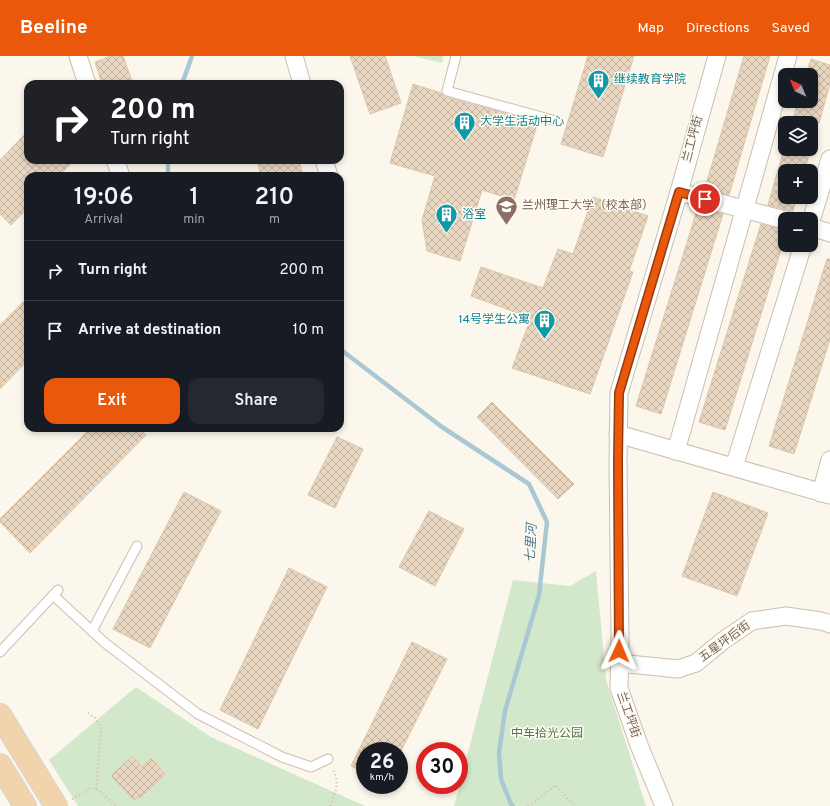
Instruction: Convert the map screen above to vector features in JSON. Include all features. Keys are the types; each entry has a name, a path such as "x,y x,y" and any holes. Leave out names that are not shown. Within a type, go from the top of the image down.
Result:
{"highway":[{"path":"0,715 62,804"},
{"path":"0,765 25,806"}],"street":[{"path":"78,56 86,80"},
{"path":"294,56 301,80"},
{"name":"兰工坪街","path":"664,806 639,745 619,688 619,393 679,192 716,56"},
{"path":"676,451 788,56"},
{"path":"814,212 830,159"},
{"path":"679,192 778,218"},
{"path":"818,230 830,234"},
{"path":"734,467 801,252"},
{"path":"618,434 825,494 830,460"},
{"name":"五星坪后街","path":"619,663 678,669 696,663 724,640 752,621 786,616 821,621 830,624"}],"lane":[{"path":"456,56 447,91 556,121"},
{"path":"92,631 137,546"},
{"path":"0,652 55,593 105,643 198,714 282,757 311,767 328,759"}],"path":[{"path":"88,713 95,718 101,728 96,789"},
{"path":"328,759 337,778 337,788 330,806"},
{"path":"529,805 556,785 574,806"},
{"path":"62,804 90,788 99,790 115,806"}],"green space":[{"path":"413,56 443,56 442,63"},
{"name":"中车·拾光公园","path":"596,571 606,680 646,806 454,806 457,794 468,794 468,752 513,580 570,586"},
{"path":"136,687 211,737 365,806 78,806 49,760"}],"building":[{"path":"111,56 123,56 132,80 101,80 95,62"},
{"path":"350,56 385,56 401,103 370,114"},
{"name":"继续教育学院","path":"588,56 634,56 603,157 561,144"},
{"path":"744,56 770,56 729,195 705,188"},
{"path":"811,59 830,65 830,84 819,123 818,116 794,116 796,108 818,108 818,68 808,68"},
{"name":"大学生活动中心","path":"413,84 441,93 445,97 538,122 514,200 482,190 460,261 427,251 422,220 435,176 390,163"},
{"path":"24,135 24,164 70,164 63,172 24,172 24,212 11,225 0,214 0,160"},
{"path":"782,156 809,156 806,164 780,164"},
{"path":"258,164 300,164 302,172 260,172"},
{"path":"778,170 778,204 795,204 792,212 768,205"},
{"path":"593,197 648,216 629,271 633,272 590,394 512,368 531,318 471,296 481,267 543,288 558,249 573,254"},
{"path":"698,207 723,214 661,414 636,406"},
{"path":"761,224 778,228 778,252 780,252 725,430 699,422"},
{"path":"827,259 830,259 830,339 794,454 769,446"},
{"path":"24,301 24,364 0,389 0,325"},
{"path":"492,402 574,484 558,499 477,417"},
{"path":"87,432 143,432 146,435 30,553 0,522 0,519"},
{"path":"337,437 363,449 335,508 308,495"},
{"path":"184,492 221,511 150,648 113,629"},
{"path":"713,492 768,513 737,596 682,576"},
{"path":"429,511 464,529 435,586 399,567"},
{"path":"289,568 327,587 258,729 220,710"},
{"path":"412,642 447,659 406,742 363,742"},
{"path":"132,756 142,767 151,758 165,774 140,798 139,796 134,800 111,776"},
{"path":"356,756 356,768 351,766"}],"waterway":[{"name":"七里河","path":"183,80 192,56"},
{"name":"七里河","path":"168,164 168,172"},
{"name":"七里河","path":"344,352 442,427 529,484 547,522 539,595 505,711 499,753 501,779 513,806"}],"place":[{"name":"继续教育学院","path":"598,100"},
{"name":"大学生活动中心","path":"464,142"},
{"name":"兰州理工大学（校本部）","path":"506,226"},
{"name":"浴室","path":"446,234"},
{"name":"14号学生公寓","path":"545,340"}],"route":[{"path":"619,651 619,393 679,192 705,199"}]}
